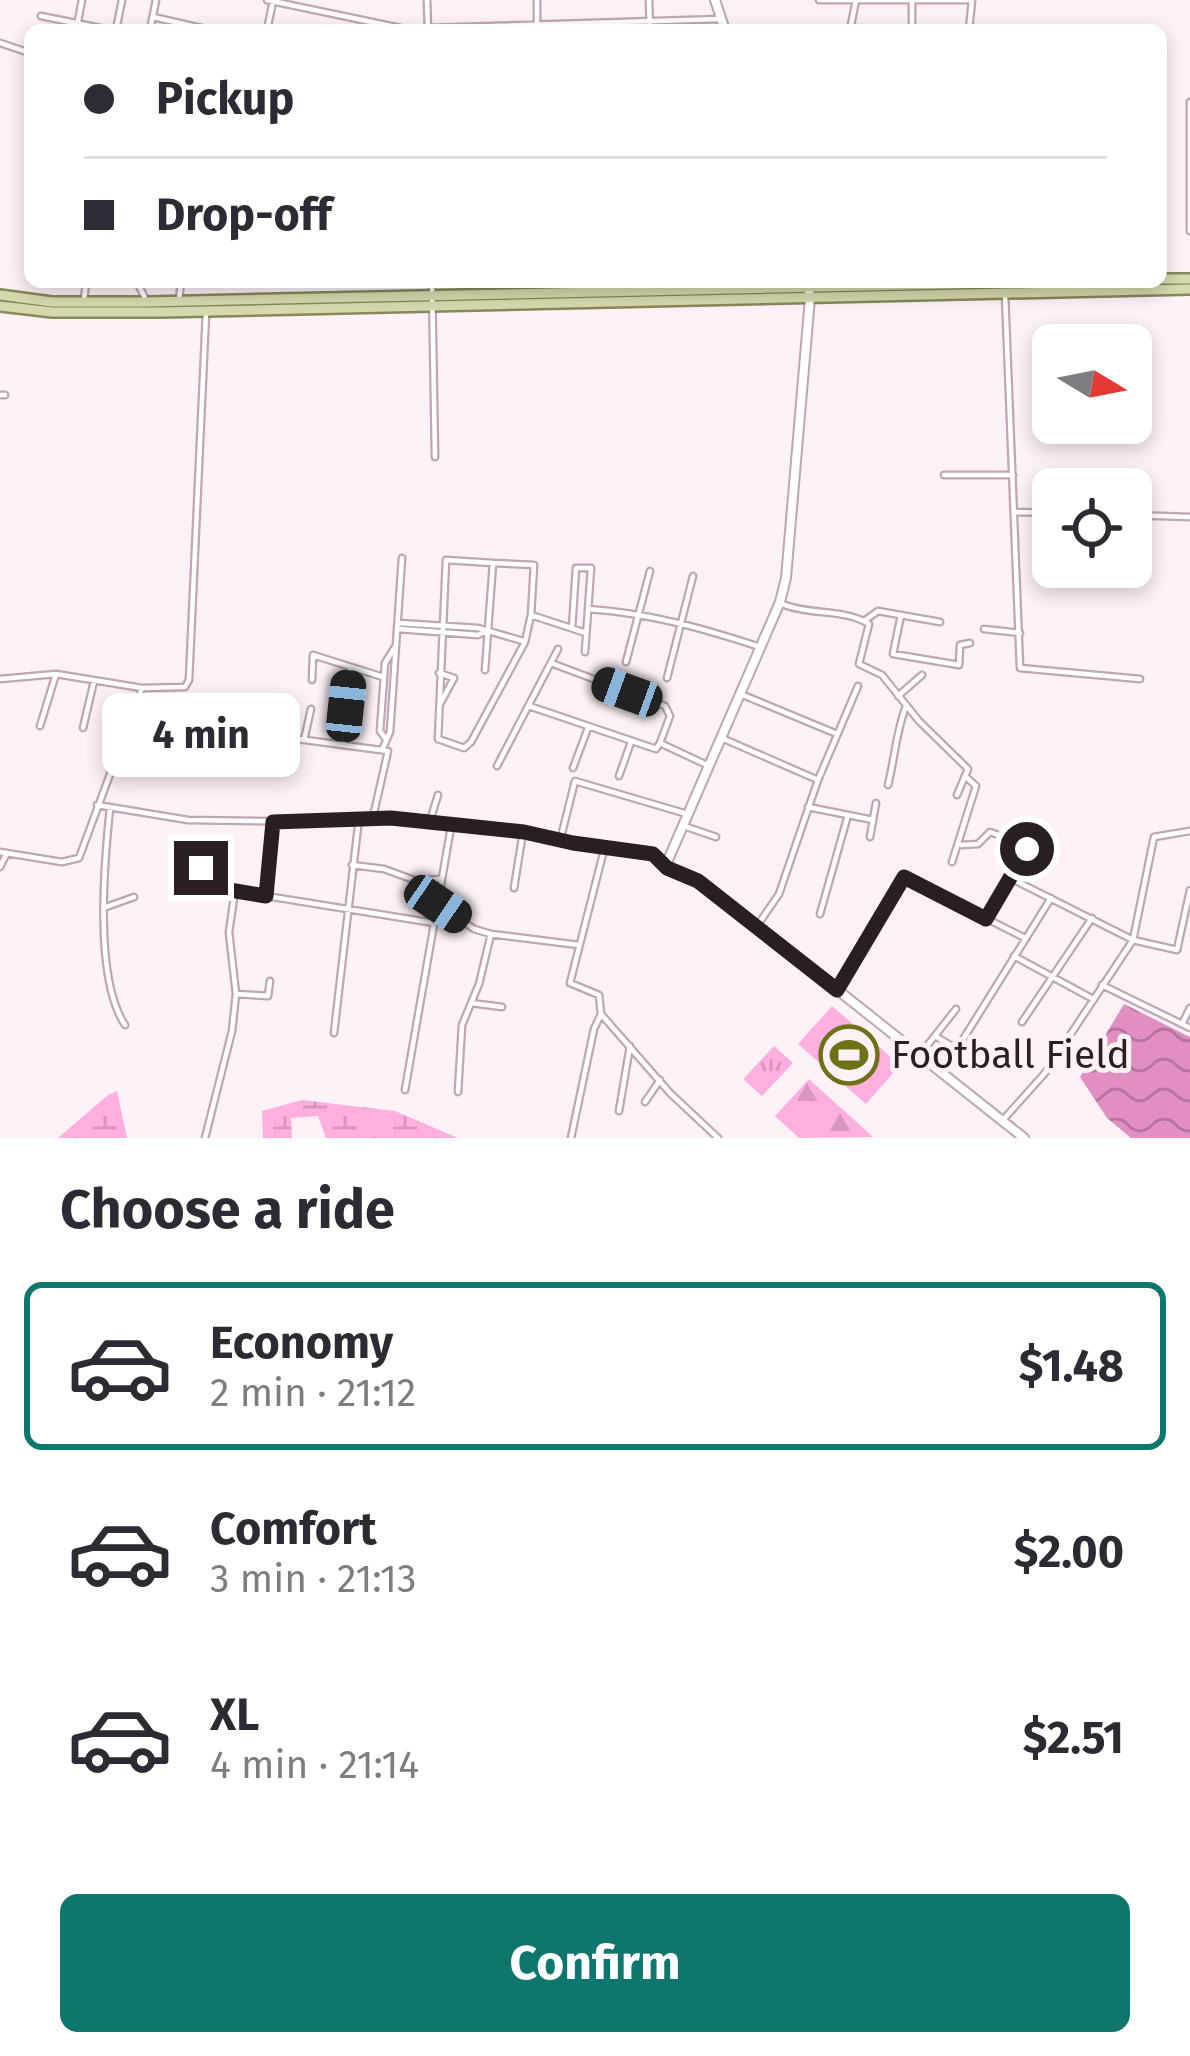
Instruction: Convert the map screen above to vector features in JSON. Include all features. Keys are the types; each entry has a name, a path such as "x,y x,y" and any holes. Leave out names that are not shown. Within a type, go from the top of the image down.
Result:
{"main road":[{"path":"1,300 64,313 808,289 1190,290"},
{"path":"1,300 206,306"}],"street":[{"path":"78,21 82,0"},
{"path":"151,24 156,0"},
{"path":"649,0 650,21"},
{"path":"715,0 723,24"},
{"path":"820,0 972,0"},
{"path":"270,1 381,24"},
{"path":"40,16 90,24"},
{"path":"153,17 184,24"},
{"path":"594,24 721,19"},
{"path":"1189,231 1190,102"},
{"path":"83,303 85,288"},
{"path":"140,288 147,302"},
{"path":"179,302 180,288"},
{"path":"432,288 435,457"},
{"path":"1005,288 1020,668 1140,679"},
{"path":"665,867 780,602 794,514 808,289"},
{"path":"0,679 56,674 142,688 185,687 189,680 206,306"},
{"path":"944,475 1013,475"},
{"path":"1015,512 1032,512"},
{"path":"1152,516 1190,517"},
{"path":"382,749 390,732 402,558"},
{"path":"446,560 493,562 534,566 531,614 525,642 468,746 437,738 446,560"},
{"path":"485,670 493,562"},
{"path":"572,628 577,568 591,568 585,652"},
{"path":"626,662 650,571"},
{"path":"667,678 693,576"},
{"path":"780,602 809,613 848,614 870,627 859,664 882,675 968,769 957,795"},
{"path":"588,609 682,622 760,647"},
{"path":"864,621 878,611 940,622"},
{"path":"531,614 586,633"},
{"path":"901,615 892,654 959,665 960,645 970,643"},
{"path":"398,626 487,632 525,642"},
{"path":"984,629 1020,633"},
{"path":"386,738 380,730 383,677 396,646"},
{"path":"497,766 558,649"},
{"path":"312,680 313,655 383,677"},
{"path":"529,706 656,748 660,743 670,716 664,706 551,663"},
{"path":"343,744 350,667"},
{"path":"437,708 454,678 439,673"},
{"path":"40,726 56,674"},
{"path":"898,696 922,675"},
{"path":"83,728 94,680"},
{"path":"757,926 779,894 818,780 859,686"},
{"path":"0,867 3,852 79,858 142,688"},
{"path":"739,693 837,734"},
{"path":"888,785 906,706"},
{"path":"304,740 311,709"},
{"path":"573,768 589,726"},
{"path":"253,733 382,749 389,754 373,817"},
{"path":"720,737 818,780"},
{"path":"619,776 631,740"},
{"path":"660,743 708,765"},
{"path":"952,862 976,786 965,776"},
{"path":"560,841 577,781 687,814"},
{"path":"429,824 438,794"},
{"path":"870,837 876,803"},
{"path":"97,806 167,819 273,822 373,817 524,832 653,854 665,867 692,877 757,926 1024,1138"},
{"path":"110,808 108,988 125,1025"},
{"path":"808,808 873,820"},
{"path":"820,914 848,815"},
{"path":"334,1033 359,818"},
{"path":"266,896 273,822"},
{"path":"684,826 716,837"},
{"path":"406,1090 451,827"},
{"path":"1002,1121 1045,1072 1133,940 1154,837 1190,831"},
{"path":"514,888 524,832"},
{"path":"961,845 978,844 990,832 1023,842 1027,849 986,919"},
{"path":"572,1138 601,1014 599,995 570,983 605,846"},
{"path":"199,885 203,856"},
{"path":"352,865 384,869 417,881 441,879"},
{"path":"837,990 904,877 1025,938"},
{"path":"1012,879 1133,940 1177,950 1190,890"},
{"path":"173,880 434,923"},
{"path":"205,1138 226,1065 236,994 230,950 235,891"},
{"path":"106,907 134,897"},
{"path":"934,1036 957,1049 1051,898"},
{"path":"438,904 491,934 579,945"},
{"path":"1022,1022 1092,918"},
{"path":"458,1092 462,1025 491,934"},
{"path":"1014,956 1093,999"},
{"path":"236,994 268,996 270,981"},
{"path":"1102,985 1190,1028"},
{"path":"471,1003 502,1007"},
{"path":"1182,1024 1190,1008"},
{"path":"919,1056 956,1009"},
{"path":"601,1014 718,1138"},
{"path":"619,1111 630,1046"},
{"path":"645,1102 660,1080"}],"green space":[{"name":"Football Field","path":"832,1006 900,1065 866,1104 798,1044"},
{"path":"774,1046 793,1063 762,1096 743,1079"},
{"path":"809,1079 873,1137 799,1138 775,1116"},
{"path":"117,1091 127,1138 58,1138 108,1095"},
{"path":"302,1100 395,1111 458,1138 326,1138 318,1116 291,1118 292,1138 263,1138 262,1111"}],"water":[{"path":"1124,1004 1190,1037 1190,1138 1131,1138 1107,1118 1080,1077"}],"place":[{"name":"Football Field","path":"849,1055"}],"route":[{"path":"201,868 199,885 266,896 273,822 370,817 524,832 642,851 698,881 837,990 904,877 986,919 1027,849"}]}
